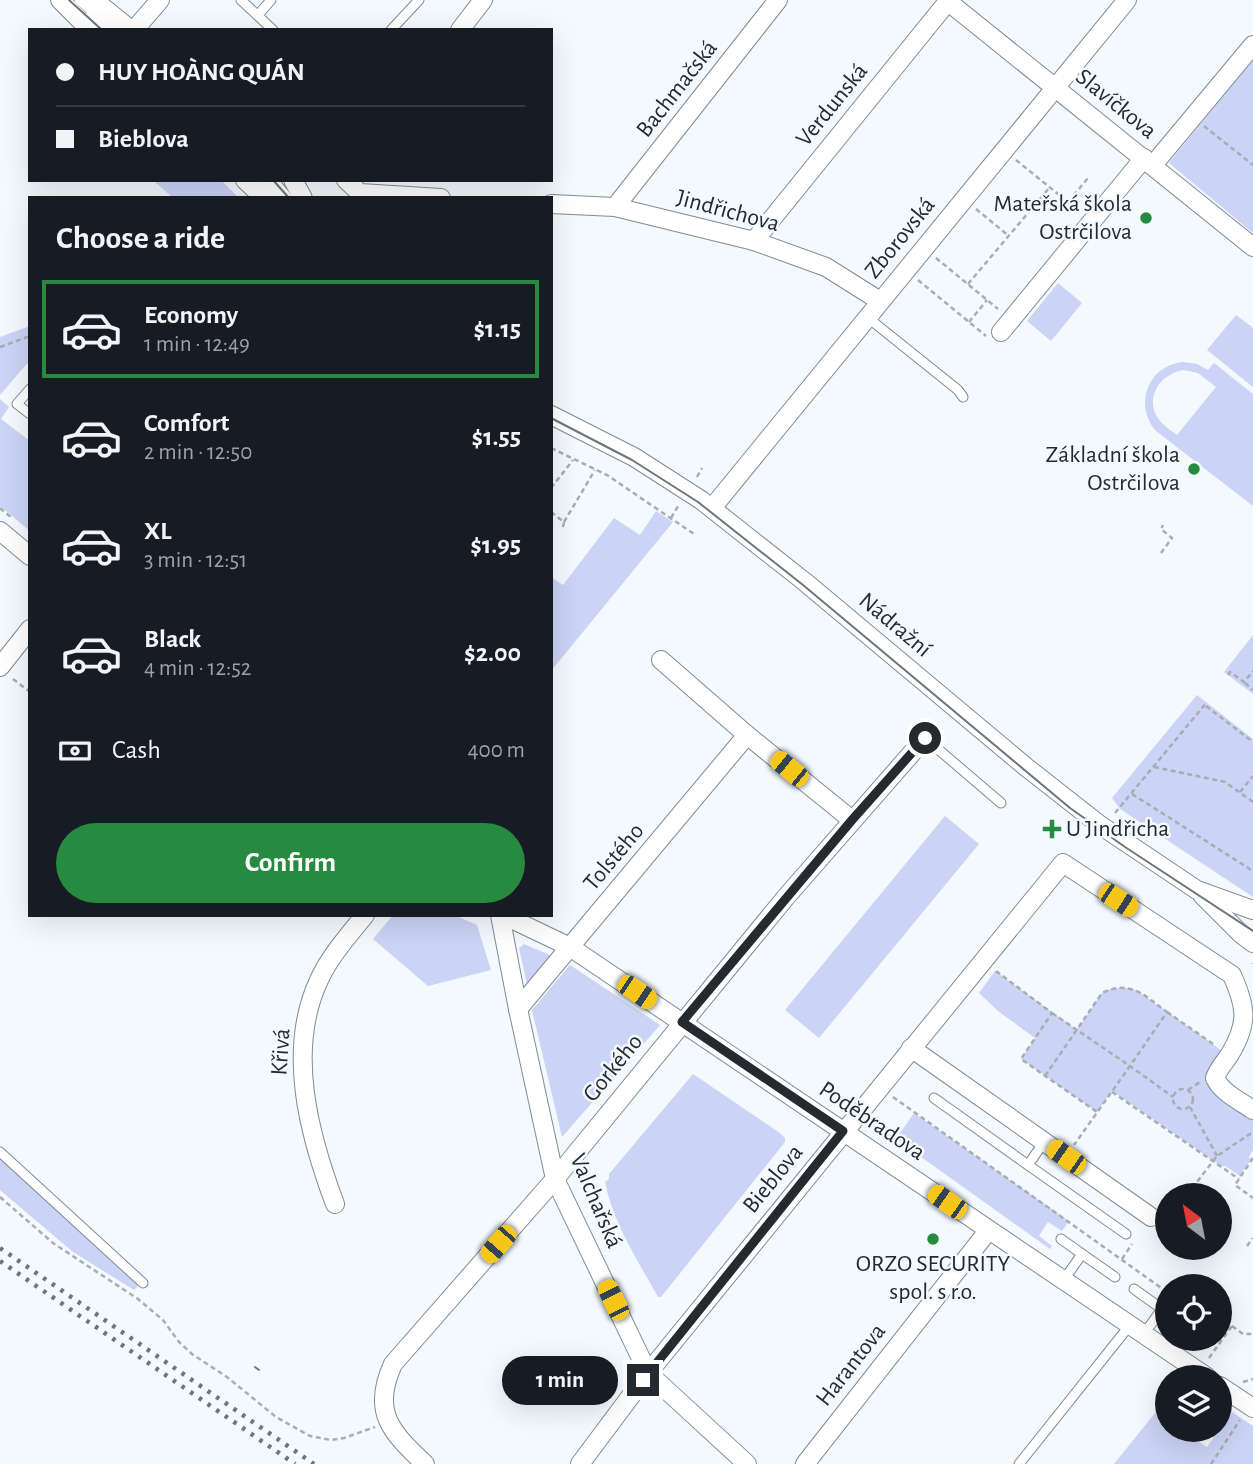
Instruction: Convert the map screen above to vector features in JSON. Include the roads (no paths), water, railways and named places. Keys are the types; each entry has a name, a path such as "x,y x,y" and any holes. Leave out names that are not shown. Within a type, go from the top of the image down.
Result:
{"street":[{"path":"60,0 88,28"},
{"path":"94,0 129,28"},
{"path":"134,28 160,0"},
{"path":"462,28 484,0"},
{"name":"Bachmačská","path":"615,207 778,0"},
{"name":"Slavíčkova","path":"948,0 1253,247"},
{"name":"Verdunská","path":"754,241 948,0"},
{"name":"Zborovská","path":"712,509 1127,0"},
{"path":"1000,330 1092,221 1194,117 1253,45"},
{"path":"247,182 262,196"},
{"path":"348,182 360,193 409,196"},
{"name":"Jindřichova","path":"553,204 615,207 754,241 826,267 880,301"},
{"name":"Nádražní","path":"553,416 634,457 712,509 805,582 1073,805 1197,890 1253,943"},
{"path":"0,531 28,554"},
{"path":"3,670 28,632"},
{"path":"661,660 747,735 852,820"},
{"name":"Tolstého","path":"518,1009 747,735"},
{"name":"Gorkého","path":"425,1464 403,1443 388,1422 383,1394 393,1364 555,1179 682,1022 852,820 925,738"},
{"name":"Bieblova","path":"580,1464 648,1373 1062,863 1232,975 1243,999 1244,1022 1230,1055 1215,1078 1217,1083 1253,1110"},
{"name":"Nádražní","path":"1197,890 1253,910"},
{"name":"Křivá","path":"335,1204 305,1102 302,1066 314,991 335,953 363,917"},
{"name":"Valchařská","path":"502,917 518,1009 555,1179 648,1373"},
{"name":"Poděbradova","path":"506,917 570,947 1189,1365"},
{"path":"911,1048 1151,1217"},
{"name":"Harantova","path":"805,1464 988,1231"},
{"path":"648,1373 747,1464"},
{"path":"1232,1395 1250,1408"}],"lane":[{"path":"69,0 100,28"},
{"path":"79,0 110,28"},
{"path":"241,0 271,28"},
{"path":"258,15 271,0"},
{"path":"393,28 419,0"},
{"path":"266,182 278,196"},
{"path":"275,182 286,196"},
{"path":"867,317 953,385 963,397"},
{"path":"28,391 17,404 28,412"},
{"path":"925,738 1001,803"},
{"path":"934,1098 1126,1234"},
{"path":"1028,1165 1044,1142"},
{"path":"0,1152 143,1283"},
{"path":"1060,1239 1115,1276"},
{"path":"1063,1281 1082,1254"},
{"path":"1134,1289 1155,1304"},
{"path":"1019,1464 1137,1329 1155,1317"}],"tram line":[{"path":"69,0 100,28"},
{"path":"275,182 287,196"},
{"path":"553,419 632,460 698,502 803,585 1070,808 1253,931"},
{"path":"255,1367 259,1370"}],"railway":[{"path":"0,1248 314,1464"},
{"path":"0,1261 295,1464"}],"place":[{"name":"Mateřská škola Ostrčilova","path":"1146,218"},
{"name":"Základní škola Ostrčilova","path":"1194,469"},
{"name":"U Jindřicha","path":"1052,829"},
{"name":"ORZO SECURITY spol. s r.o.","path":"933,1239"}]}
